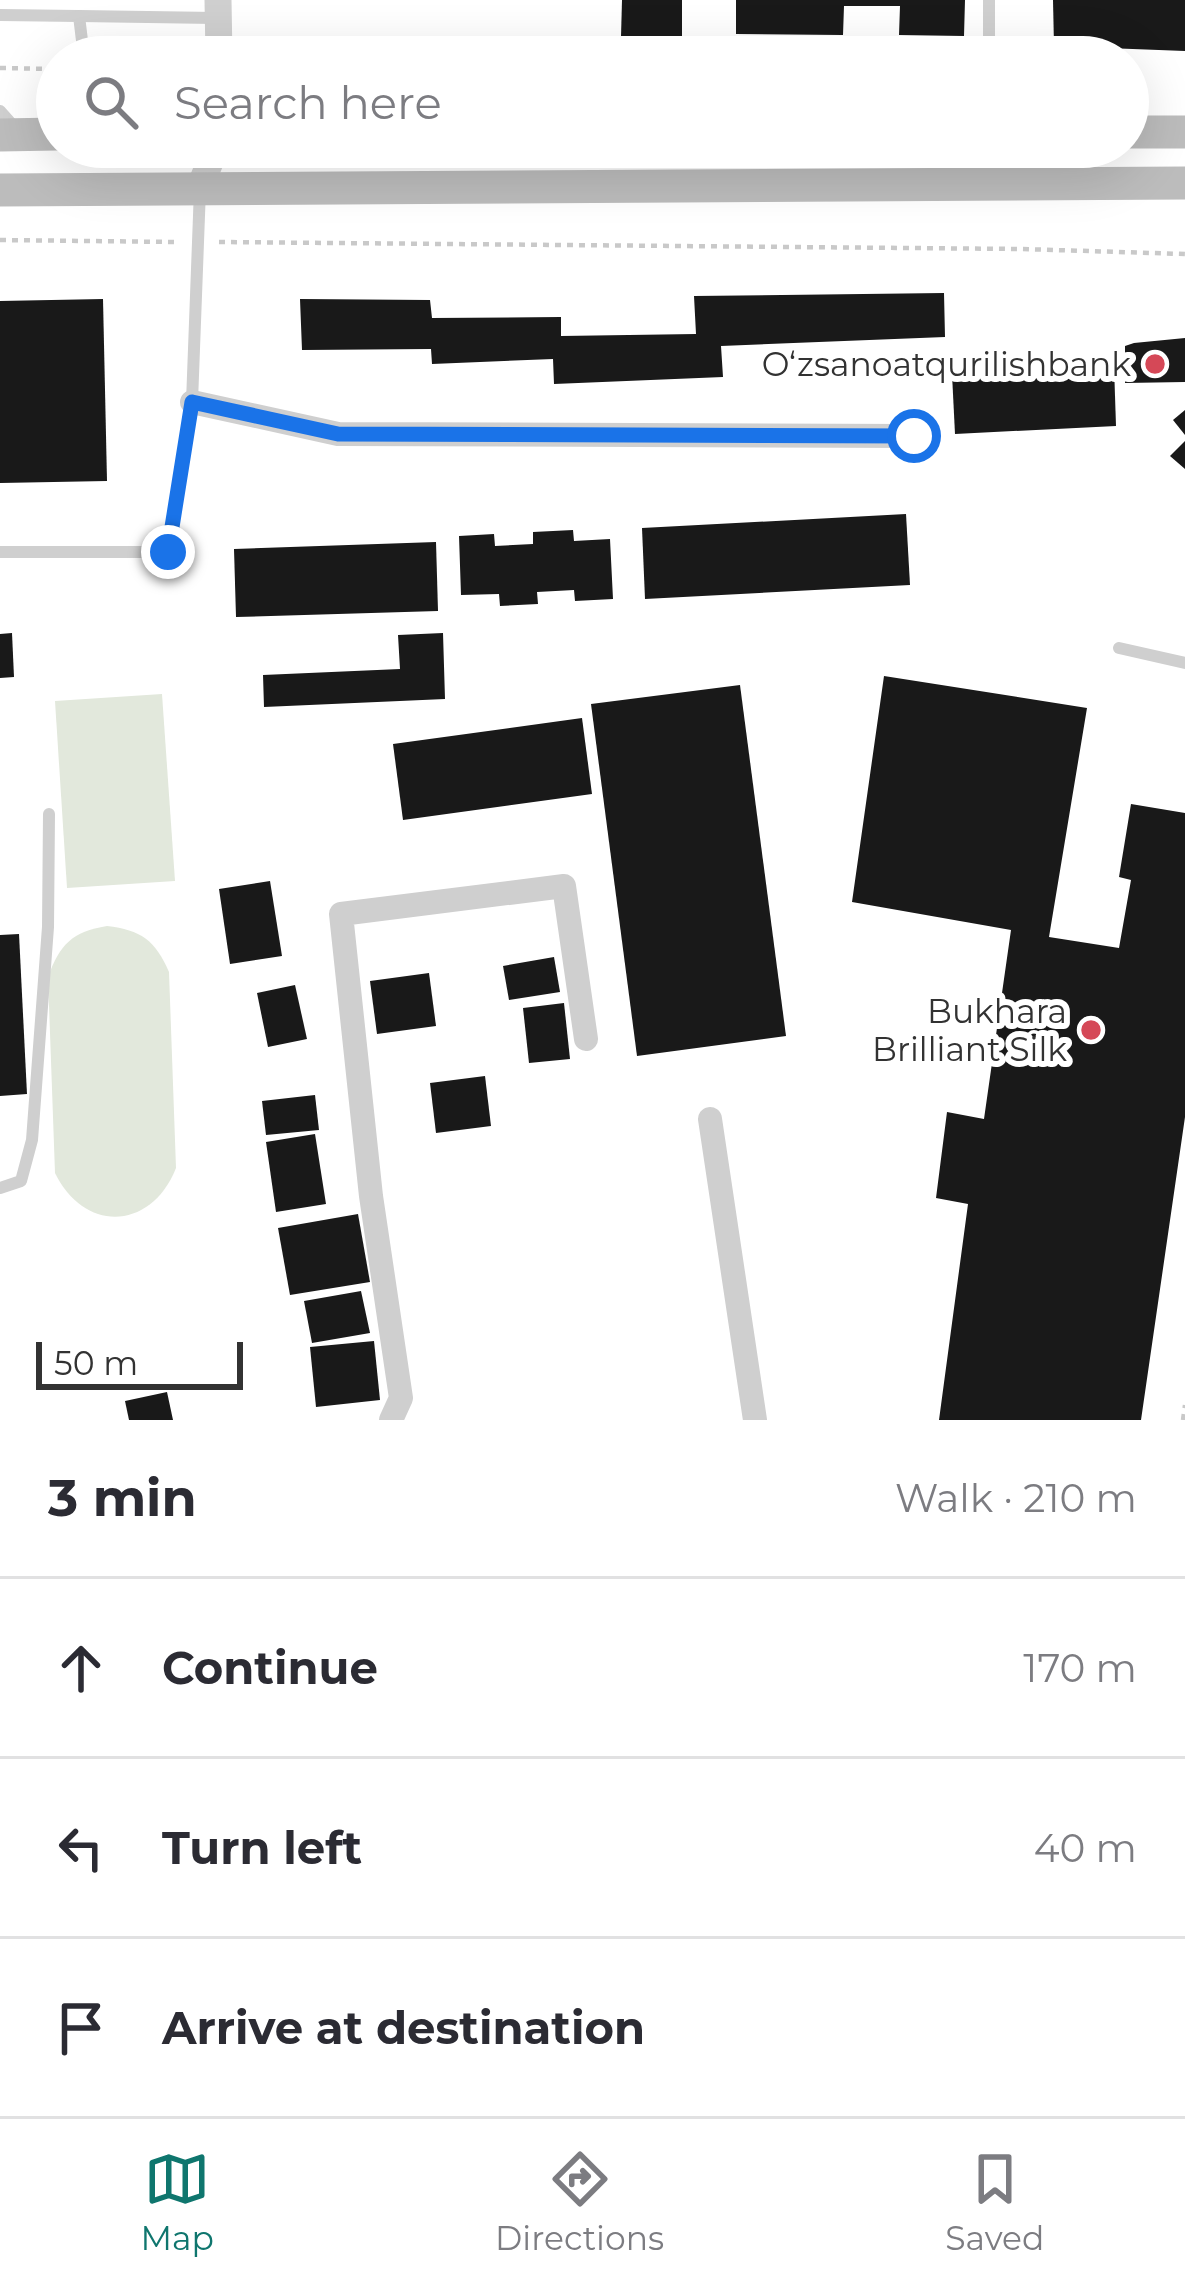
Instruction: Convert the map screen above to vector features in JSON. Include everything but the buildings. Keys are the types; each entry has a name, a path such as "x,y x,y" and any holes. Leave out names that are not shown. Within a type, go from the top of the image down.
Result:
{"main road":[{"path":"1149,132 1185,132"},
{"path":"0,190 1185,183"}],"street":[{"path":"200,188 208,168"},
{"path":"192,402 338,434 914,436"},
{"path":"391,1420 401,1398 370,1196 341,914 564,886 586,1039"},
{"path":"710,1119 755,1420"}],"lane":[{"path":"989,0 989,36"},
{"path":"0,14 79,16 218,9"},
{"path":"79,16 81,36"},
{"path":"0,552 168,552 192,402 200,188"},
{"path":"1119,647 1185,664"},
{"path":"0,1188 21,1181 32,1140 48,927 49,814"}],"path":[{"path":"0,68 36,69"},
{"path":"0,240 1185,254"},
{"path":"1183,1420 1185,1405"}],"shaded area":[{"path":"162,694 175,881 67,888 55,701"},
{"path":"107,926 145,939 169,972 176,1168 151,1204 117,1217 83,1206 55,1173 48,977 69,941"}],"place":[{"name":"Oʻzsanoatqurilishbank","path":"1155,364"},
{"name":"Bukhara Brilliant Silk","path":"1091,1030"}],"route":[{"path":"168,552 192,402 338,434 914,436"}]}
